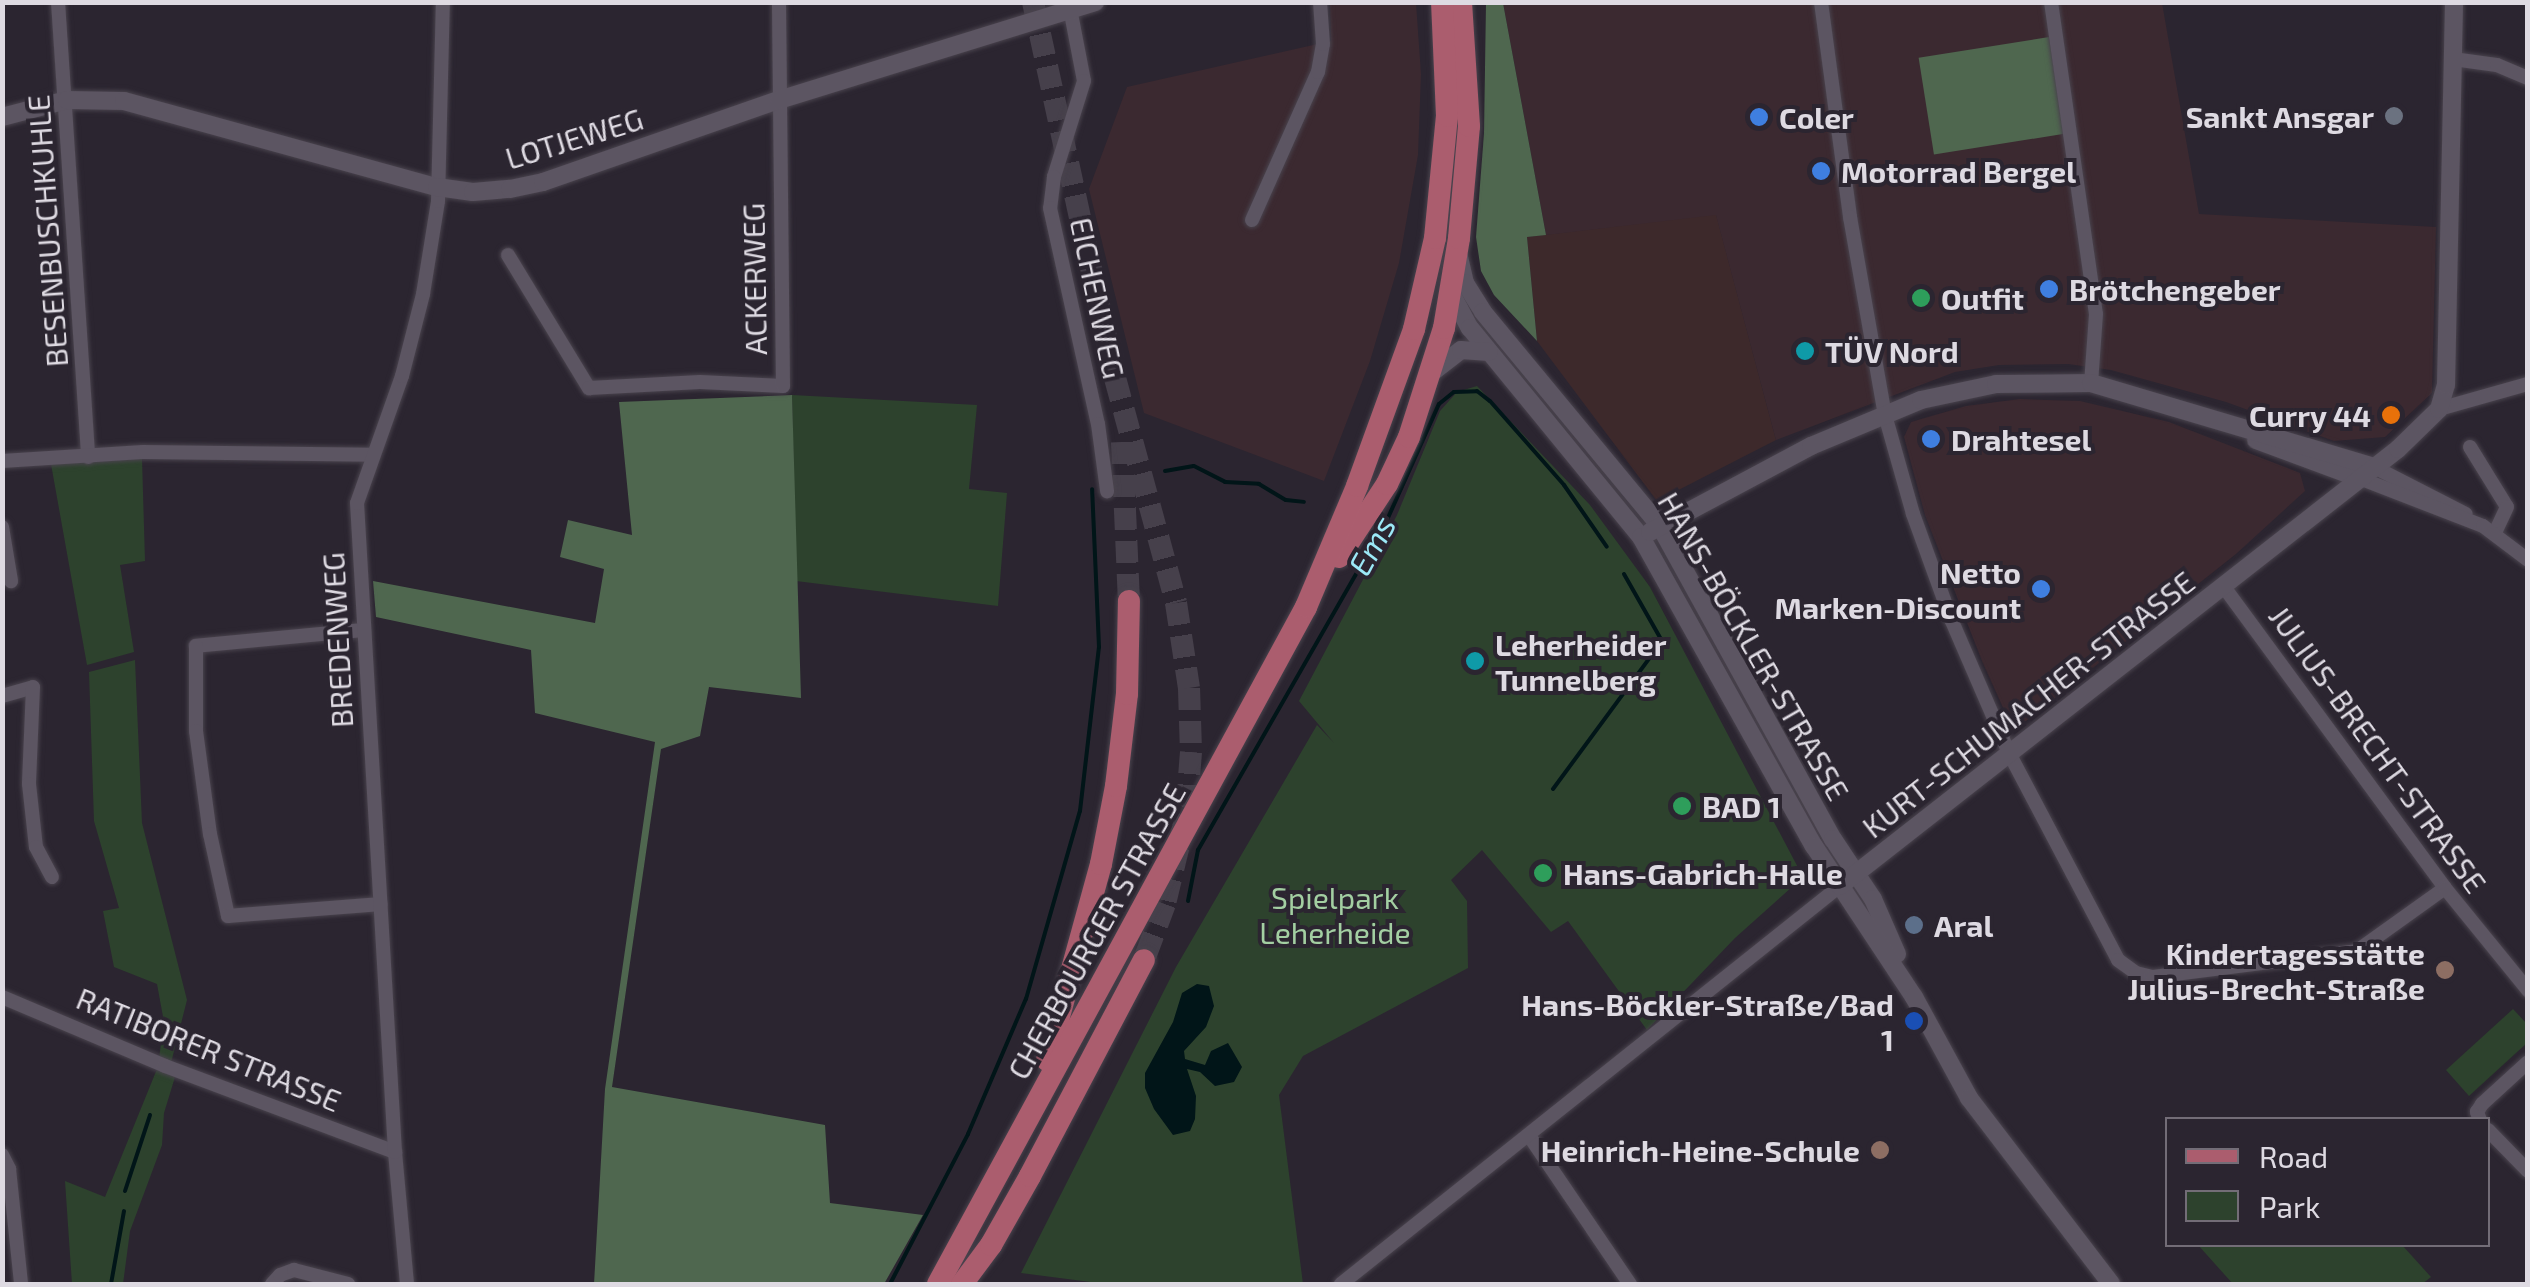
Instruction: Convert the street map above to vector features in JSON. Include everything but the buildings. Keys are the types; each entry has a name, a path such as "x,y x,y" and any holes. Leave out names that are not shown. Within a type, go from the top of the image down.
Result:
{"main road":[{"name":"CHERBOURGER STRASSE","path":"1442,2 1447,238"},
{"name":"CHERBOURGER STRASSE","path":"1306,607 1376,437 1447,238 1468,126 1461,2"},
{"path":"1422,300 1450,293 1438,264 1447,238"},
{"name":"CHERBOURGER STRASSE","path":"938,1284 1306,607 1386,484 1434,371 1450,293"},
{"path":"1027,1120 1060,1023 1109,825 1127,694 1129,601"},
{"path":"962,1284 992,1245 1144,960"}],"street":[{"name":"BESENBUSCHKUHLE","path":"58,2 88,457"},
{"name":"BREDENWEG","path":"407,1284 394,1152 357,503 412,340 431,248 437,187 442,2"},
{"name":"ACKERWEG","path":"508,256 589,388 700,382 783,386 779,2"},
{"name":"LOTJEWEG","path":"2,117 67,100 144,104 437,187 473,192 543,182 779,100 1070,6 1095,2"},
{"path":"1252,220 1318,72 1323,44 1320,2"},
{"path":"1821,2 1850,217 1885,415 1941,593 2009,754 2118,960 2136,973 2152,977 2357,951 2444,888"},
{"path":"2051,2 2096,314 2091,383"},
{"path":"2438,409 2446,384 2454,2"},
{"name":"EICHENWEG","path":"1070,6 1084,81 1054,177 1050,208 1098,424 1107,490"},
{"path":"2453,59 2498,64 2528,78"},
{"name":"HANS-BÖCKLER-STRASSE","path":"1447,238 1474,300 1660,526 1873,899 1914,997"},
{"path":"1450,293 1474,300"},
{"name":"HANS-BÖCKLER-STRASSE","path":"1450,293 1489,352 1642,537 1840,886 1914,997 1969,1098 2110,1284"},
{"path":"1434,371 1461,350 1489,352"},
{"path":"1642,537 1798,452 1932,396 1996,384 2091,383 2224,424 2271,434 2450,503 2528,560"},
{"path":"2438,409 2528,384"},
{"name":"KURT-SCHUMACHER-STRASSE","path":"1341,1284 1530,1137 1855,873 2224,587 2438,409"},
{"path":"2470,446 2507,507 2489,530"},
{"path":"2,461 251,451 373,454"},
{"path":"2,528 11,581"},
{"name":"JULIUS-BRECHT-STRASSE","path":"2224,587 2444,888 2528,990"},
{"path":"364,630 196,646 196,732 210,834 228,916 380,904"},
{"path":"2,696 33,686 30,784 36,847 52,877"},
{"name":"RATIBORER STRASSE","path":"2,997 166,1066 394,1152"},
{"path":"2481,1112 2528,1062"},
{"path":"2490,1132 2528,1171"},
{"path":"1530,1137 1630,1284"},
{"path":"2,1155 9,1169 21,1284"},
{"path":"272,1284 280,1275 294,1270 348,1284"}],"shaded area":[{"path":"1330,3 1416,3 1421,74 1418,155 1399,263 1370,361 1324,481 1144,413 1089,189 1127,87 1331,41"},
{"path":"1503,3 2162,3 2199,214 2436,227 2432,393 2385,437 2334,441 2226,402 2111,370 2068,364 1999,365 1955,372 1776,440 1716,215 1546,235"},
{"path":"1716,214 1776,440 1657,501 1537,341 1527,237"},
{"path":"2020,399 2080,401 2169,422 2300,473 2305,491 2236,554 2026,721 2009,721 1925,515 1904,437 1911,422 1966,406"},
{"path":"1197,984 1209,986 1214,1006 1206,1027 1184,1051 1185,1059 1205,1065 1211,1051 1228,1043 1242,1067 1234,1082 1215,1086 1200,1072 1187,1069 1196,1096 1195,1119 1190,1131 1173,1135 1154,1109 1145,1088 1145,1073 1173,1022 1182,993"}],"green space":[{"path":"1486,3 1503,3 1546,235 1527,237 1537,341 1494,295 1481,271 1476,237 1484,133"},
{"path":"2049,37 2064,134 1934,154 1919,58"},
{"name":"Spielpark Leherheide","path":"1477,386 1590,505 1650,587 1803,877 1735,938 1647,1030 1568,921 1551,932 1482,850 1451,880 1467,901 1468,968 1303,1056 1279,1095 1303,1284 1106,1284 1021,1273 1176,967 1317,725 1334,743 1299,701 1397,515 1440,411 1457,392"},
{"path":"792,395 977,405 969,489 1007,493 998,606 796,581"},
{"path":"792,395 801,698 709,687 700,736 661,749 612,1087 825,1125 830,1203 923,1215 884,1284 594,1284 605,1089 655,742 535,713 531,650 376,617 373,581 595,623 604,569 560,557 568,520 632,535 619,402"},
{"path":"142,458 145,561 120,565 134,652 87,665 51,464"},
{"path":"135,660 142,823 187,1000 171,1063 159,1058 164,1022 157,984 114,967 103,911 119,908 94,821 89,672"},
{"path":"2513,1009 2527,1024 2527,1043 2469,1096 2446,1070"},
{"path":"157,1069 175,1077 164,1113 162,1145 130,1231 123,1284 72,1284 65,1181 105,1197"},
{"path":"2200,1247 2404,1247 2431,1277 2422,1284 2233,1284"}],"waterway":[{"name":"Ems","path":"1188,901 1198,850 1387,520 1439,404 1454,392 1477,391 1490,401 1564,485 1607,547"},
{"path":"1165,471 1194,466 1225,482 1259,484 1286,500 1304,502"},
{"path":"890,1284 968,1134 1026,999 1080,811 1099,647 1092,489"},
{"name":"Ems","path":"1553,789 1662,641 1624,574"},
{"path":"125,1191 150,1115"},
{"path":"111,1284 124,1211"}],"tunnel":[{"path":"1033,2 1115,378 1176,603 1189,688 1191,752 1186,815 1165,904 1144,960"},
{"path":"1122,442 1129,601"}],"place":[{"name":"Sankt Ansgar","path":"2394,116"},
{"name":"Coler","path":"1759,117"},
{"name":"Motorrad Bergel","path":"1821,171"},
{"name":"Brötchengeber","path":"2049,289"},
{"name":"Outfit","path":"1921,298"},
{"name":"TÜV Nord","path":"1805,351"},
{"name":"Curry 44","path":"2391,415"},
{"name":"Drahtesel","path":"1931,439"},
{"name":"Netto Marken-Discount","path":"2041,589"},
{"name":"Leherheider Tunnelberg","path":"1475,661"},
{"name":"BAD 1","path":"1682,806"},
{"name":"Hans-Gabrich-Halle","path":"1543,873"},
{"name":"Aral","path":"1914,925"},
{"name":"Kindertagesstätte Julius-Brecht-Straße","path":"2445,970"},
{"name":"Hans-Böckler-Straße/Bad 1","path":"1914,1021"},
{"name":"Heinrich-Heine-Schule","path":"1880,1150"}]}
